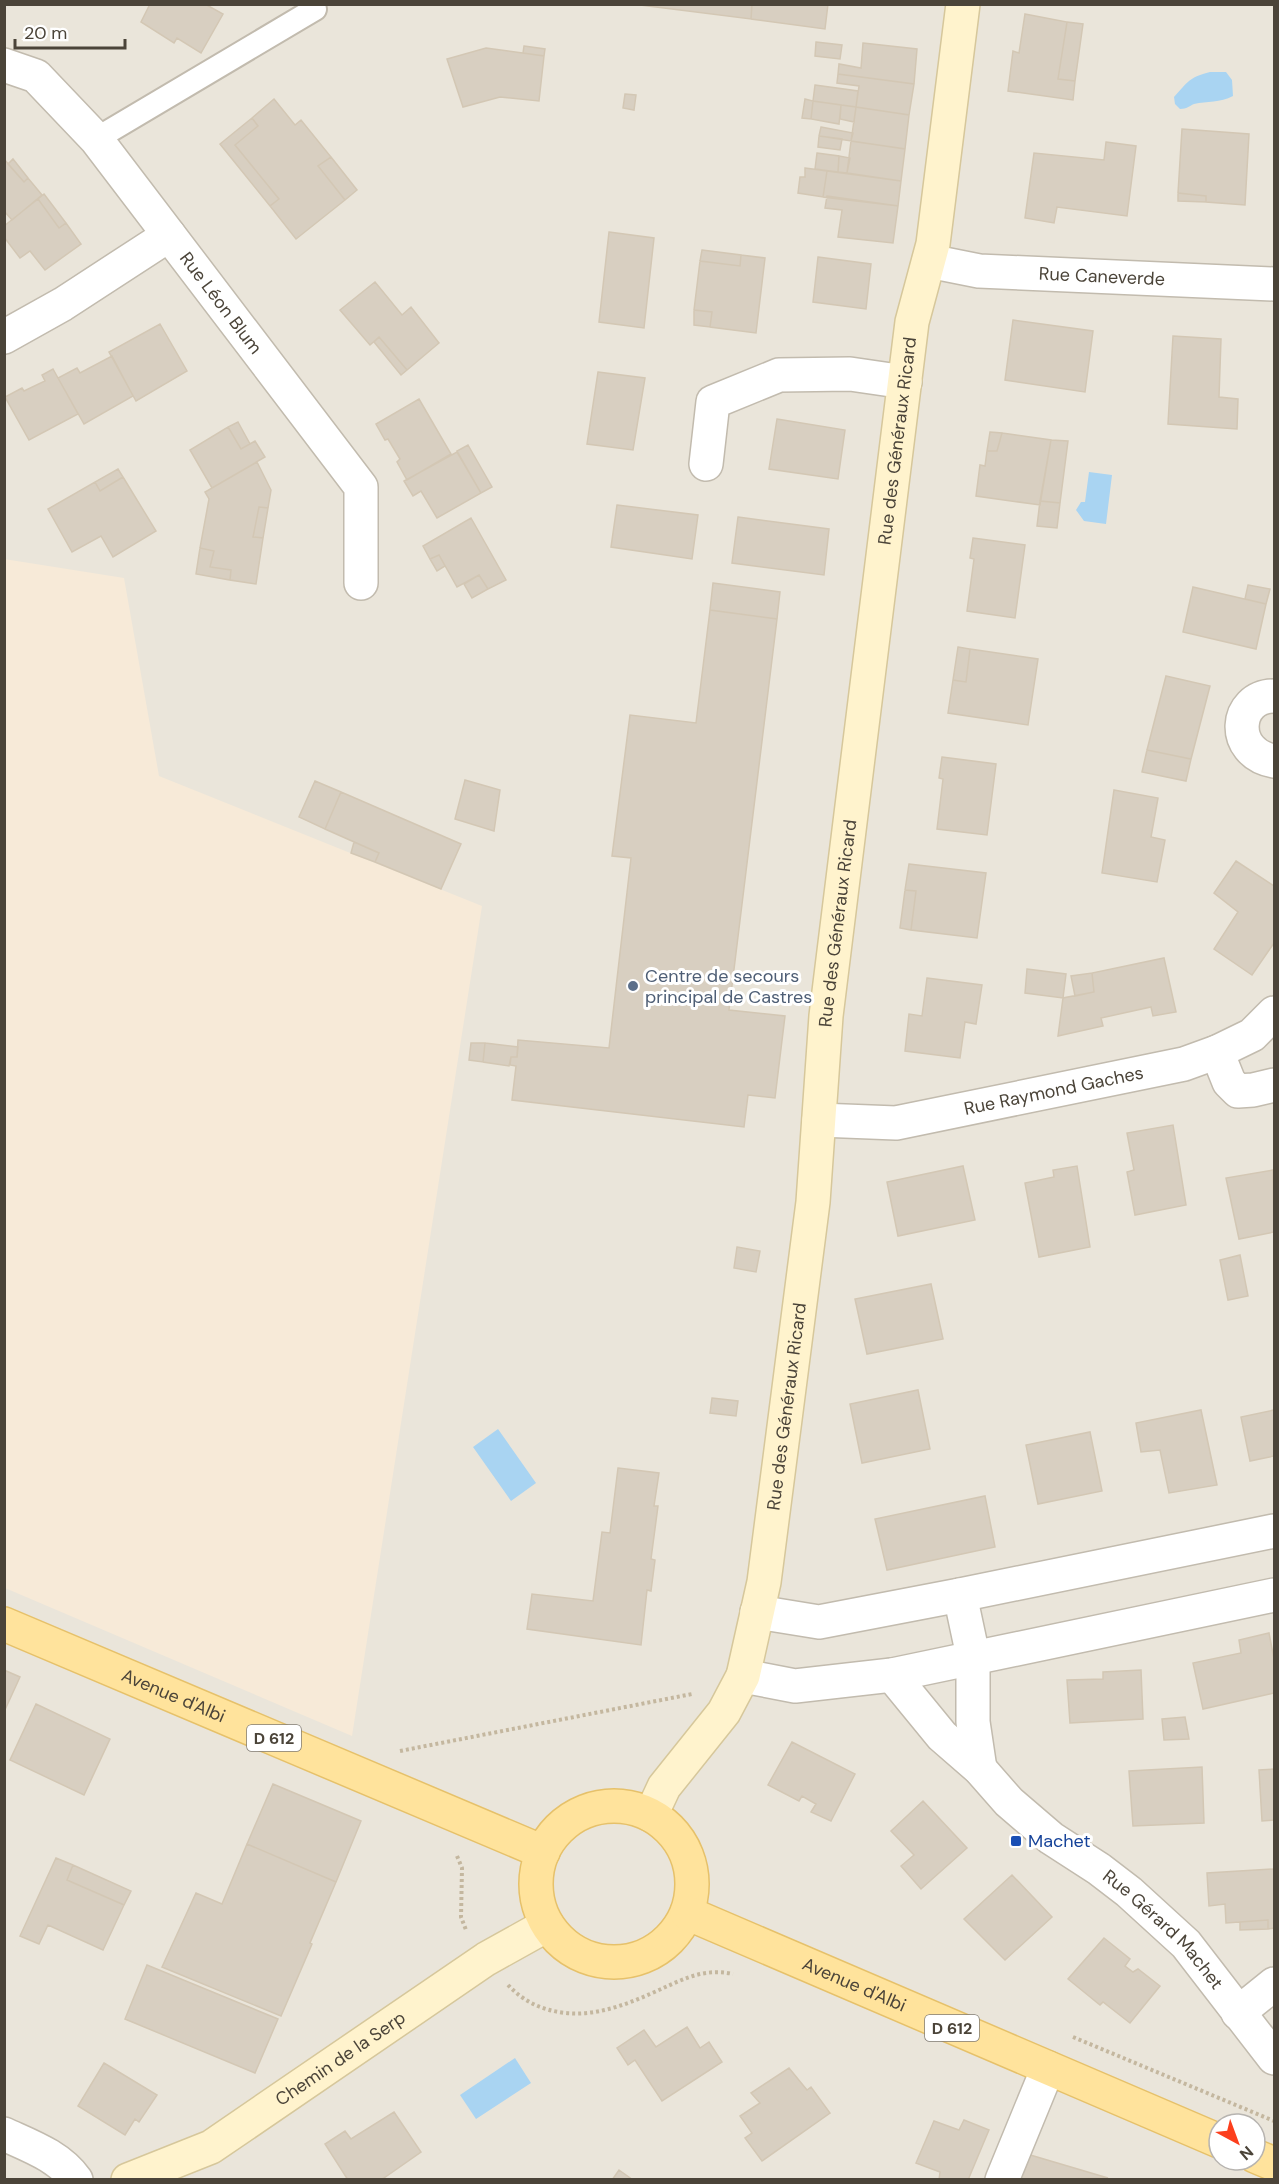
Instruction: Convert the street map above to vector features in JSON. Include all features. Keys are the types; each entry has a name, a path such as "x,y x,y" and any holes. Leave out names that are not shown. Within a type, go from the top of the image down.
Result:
{"main road":[{"name":"Avenue d'Albi","path":"4,1624 543,1852"},
{"path":"601,1807 624,1807 651,1815 666,1826 681,1844 690,1867 692,1890 687,1913 674,1934 655,1950 633,1960 608,1962 584,1957 564,1944 547,1925 539,1907 535,1887 543,1852 560,1828 578,1815 601,1807"},
{"name":"Avenue d'Albi","path":"687,1913 1207,2136"}],"street":[{"name":"Rue des Généraux Ricard","path":"651,1815 664,1787 724,1712 743,1676 764,1582 813,1202 826,1016 912,322 929,261 963,4"},
{"name":"Rue Léon Blum","path":"4,65 36,76 96,139 361,487 361,583"},
{"path":"4,337 63,304 169,235"},
{"name":"Rue Caneverde","path":"929,261 979,271 1275,284"},
{"path":"706,464 713,402 768,379 779,375 850,374 905,382"},
{"path":"1275,696 1259,699 1251,705 1242,723 1247,745 1254,754 1275,761"},
{"name":"Rue Raymond Gaches","path":"819,1120 896,1123 1184,1064 1217,1052 1252,1035 1275,1013"},
{"path":"1217,1052 1229,1082 1238,1090 1253,1090 1275,1085"},
{"path":"757,1612 819,1622 1275,1531"},
{"path":"960,1595 973,1656 973,1722 980,1769"},
{"path":"743,1676 795,1686 892,1675 973,1656 1275,1595"},
{"name":"Rue Gérard Machet","path":"892,1675 942,1736 980,1769 1009,1802 1051,1838 1099,1869 1158,1917 1186,1944 1275,2058"},
{"name":"Chemin de la Serp","path":"128,2180 172,2172 486,1959 547,1925"},
{"path":"1238,2013 1275,1984"},
{"path":"1002,2180 1048,2068"},
{"path":"4,2134 51,2157 68,2169 76,2180"}],"lane":[{"path":"96,139 315,9"}],"path":[{"path":"397,1752 703,1692"},
{"path":"453,1851 459,1858 462,1868 461,1917 469,1937"},
{"path":"504,1981 528,2003 552,2011 582,2014 611,2009 692,1975 719,1971 737,1975"}],"shaded area":[{"path":"5,5 1274,5 1274,2179 5,2180"},
{"path":"4,559 124,578 159,776 482,906 352,1736 5,1588"}],"water":[{"path":"1210,72 1226,72 1232,80 1233,96 1180,109 1175,104 1174,97 1193,78"},
{"path":"1089,472 1112,475 1106,524 1084,521 1076,510 1081,502 1085,502"},
{"path":"498,1429 536,1483 511,1501 473,1447"},
{"path":"515,2058 531,2083 476,2119 460,2095"}],"building":[{"path":"150,4 205,4 223,14 201,53 177,38 174,43 141,22"},
{"path":"632,4 752,4 751,19"},
{"path":"752,4 828,4 825,29 751,19"},
{"path":"1025,14 1067,22 1058,79 1075,81 1073,100 1008,91 1013,51 1019,53"},
{"path":"1067,22 1083,24 1075,81 1058,79"},
{"path":"816,42 842,45 840,59 815,56"},
{"path":"863,43 917,49 914,84 838,74 839,64 861,68"},
{"path":"524,46 545,49 544,56 523,53"},
{"path":"486,48 544,56 539,101 500,97 463,107 447,59"},
{"path":"838,74 914,84 909,115 856,107 859,86 837,83"},
{"path":"815,85 858,91 856,107 813,101"},
{"path":"625,94 636,95 634,110 623,108"},
{"path":"274,99 295,125 301,120 331,157 318,166 345,200 296,239 270,206 279,199 235,145 258,126 252,118"},
{"path":"805,99 813,101 811,119 802,118"},
{"path":"813,101 841,105 839,124 811,119"},
{"path":"841,105 856,107 854,122 840,119"},
{"path":"856,107 909,115 905,149 851,141"},
{"path":"252,118 258,126 235,145 279,199 270,206 220,144"},
{"path":"821,127 853,133 851,141 819,136"},
{"path":"1182,129 1249,134 1245,205 1206,202 1206,196 1178,193"},
{"path":"819,136 842,139 840,150 818,147"},
{"path":"851,141 905,149 901,181 847,173"},
{"path":"1106,142 1136,146 1127,216 1057,207 1054,223 1025,218 1034,153 1104,160"},
{"path":"817,153 839,156 838,172 815,169"},
{"path":"839,156 850,158 847,173 838,172"},
{"path":"331,157 357,190 345,200 318,166"},
{"path":"4,159 24,182 28,178 42,195 12,220 4,211"},
{"path":"13,159 28,178 24,182 8,164"},
{"path":"805,168 827,171 823,197 798,193 800,177 805,177"},
{"path":"827,171 901,181 898,206 823,197"},
{"path":"1178,193 1206,196 1206,202 1178,201"},
{"path":"44,194 66,223 59,228 38,199"},
{"path":"827,196 898,206 893,243 838,237 842,210 825,208"},
{"path":"38,199 59,228 66,223 81,244 45,270 30,251 20,258 4,237 4,226"},
{"path":"609,232 654,238 644,328 599,322"},
{"path":"702,250 741,255 740,266 700,261"},
{"path":"741,255 765,258 756,333 710,327 712,312 694,310 700,261 740,266"},
{"path":"818,257 871,264 866,309 813,302"},
{"path":"375,282 402,315 411,307 439,343 407,370 379,337 370,345 340,310"},
{"path":"694,310 712,312 710,327 694,325"},
{"path":"1013,320 1093,331 1085,392 1005,380"},
{"path":"160,324 187,371 136,401 109,352"},
{"path":"1173,336 1221,339 1219,397 1238,399 1237,429 1168,424"},
{"path":"379,337 407,370 401,375 374,342"},
{"path":"112,356 133,396 84,424 58,378 77,368 80,373"},
{"path":"53,369 78,414 29,440 5,397 22,388 24,391 45,381 42,375"},
{"path":"598,372 645,378 633,450 587,444"},
{"path":"419,399 451,454 407,480 397,462 400,459 376,424"},
{"path":"777,419 845,430 838,479 769,469"},
{"path":"238,422 250,444 241,449 228,427"},
{"path":"228,427 241,449 255,441 265,457 212,488 190,450"},
{"path":"990,432 1002,433 997,451 987,451"},
{"path":"1002,433 1051,440 1040,505 976,496 980,465 985,466 987,451 997,451"},
{"path":"1051,440 1068,441 1060,503 1040,501"},
{"path":"468,445 492,487 481,493 457,451"},
{"path":"457,452 481,493 437,518 421,491 413,496 404,481"},
{"path":"257,462 271,490 268,508 259,507 253,537 263,538 256,584 230,580 231,570 210,567 214,551 200,548 209,499 205,492"},
{"path":"118,469 123,477 100,491 95,482"},
{"path":"123,477 156,531 113,557 101,536 72,552 48,509 95,482 100,491"},
{"path":"1040,501 1060,503 1057,528 1037,526"},
{"path":"617,505 698,515 692,559 611,547"},
{"path":"259,507 268,508 263,538 253,537"},
{"path":"738,517 829,529 824,575 732,563"},
{"path":"471,518 506,580 488,589 479,575 457,587 439,555 430,559 423,546"},
{"path":"973,538 1025,545 1015,618 967,611 974,559 970,558"},
{"path":"200,548 214,551 210,567 231,570 230,580 196,574"},
{"path":"439,555 445,566 437,571 430,559"},
{"path":"479,575 488,589 472,598 464,584"},
{"path":"713,583 780,592 777,619 710,610"},
{"path":"1248,585 1270,589 1266,604 1245,599"},
{"path":"1193,587 1266,604 1256,649 1183,632"},
{"path":"710,610 777,619 729,1010 785,1016 775,1098 748,1095 744,1127 512,1100 516,1066 510,1065 511,1057 517,1057 518,1040 609,1048 631,858 612,856 630,715 696,723"},
{"path":"958,647 970,649 966,682 953,680"},
{"path":"970,649 1038,659 1028,725 948,713 953,680 966,682"},
{"path":"1166,676 1210,686 1191,759 1147,750"},
{"path":"1147,750 1191,759 1186,781 1142,772"},
{"path":"942,757 996,764 987,835 937,829 943,779 939,778"},
{"path":"465,780 500,790 494,831 455,819"},
{"path":"315,781 341,792 325,829 299,817"},
{"path":"1114,790 1158,798 1151,837 1165,840 1157,882 1102,873"},
{"path":"341,792 461,844 441,889 375,862 379,853 325,829"},
{"path":"354,842 379,853 375,862 351,853"},
{"path":"1236,861 1274,886 1274,943 1252,975 1214,949 1238,912 1214,893"},
{"path":"909,864 986,873 977,938 911,930 916,891 905,890"},
{"path":"905,890 916,891 911,930 900,928"},
{"path":"1164,958 1176,1012 1153,1016 1151,1007 1101,1018 1103,1026 1058,1036 1063,998 1094,992 1092,973"},
{"path":"1027,969 1066,974 1063,998 1025,993"},
{"path":"1092,973 1094,992 1075,996 1071,976"},
{"path":"927,978 982,985 976,1024 965,1022 960,1058 905,1051 909,1014 922,1016"},
{"path":"471,1043 485,1043 483,1062 469,1060"},
{"path":"485,1043 518,1047 517,1057 511,1057 509,1066 483,1062"},
{"path":"1173,1125 1186,1205 1135,1215 1127,1172 1134,1170 1127,1133"},
{"path":"963,1166 975,1220 898,1236 887,1182"},
{"path":"1077,1166 1090,1247 1039,1257 1025,1183 1054,1177 1053,1170"},
{"path":"1273,1170 1274,1232 1239,1239 1226,1178"},
{"path":"737,1247 760,1251 756,1272 734,1268"},
{"path":"1240,1255 1248,1296 1228,1300 1220,1260"},
{"path":"931,1284 943,1339 867,1354 855,1299"},
{"path":"918,1390 930,1449 862,1463 850,1404"},
{"path":"712,1398 738,1401 736,1416 710,1413"},
{"path":"1201,1410 1217,1485 1169,1493 1160,1450 1141,1452 1136,1423"},
{"path":"1274,1410 1274,1456 1250,1461 1241,1417"},
{"path":"1090,1432 1102,1491 1038,1504 1026,1445"},
{"path":"618,1468 659,1473 654,1506 658,1506 651,1559 655,1560 651,1591 647,1590 641,1645 527,1629 532,1594 593,1601 602,1532 610,1533"},
{"path":"985,1496 995,1547 887,1570 875,1519"},
{"path":"1269,1633 1274,1659 1274,1693 1203,1709 1193,1663 1241,1653 1239,1640"},
{"path":"4,1670 20,1677 4,1712"},
{"path":"1141,1670 1143,1719 1070,1723 1067,1680 1103,1679 1103,1672"},
{"path":"36,1704 110,1739 84,1795 10,1760"},
{"path":"1185,1717 1189,1739 1164,1740 1162,1719"},
{"path":"792,1742 855,1774 831,1821 811,1812 816,1804 802,1796 799,1801 768,1785"},
{"path":"1202,1767 1204,1823 1133,1826 1129,1771"},
{"path":"1274,1769 1274,1820 1262,1821 1259,1770"},
{"path":"273,1784 361,1821 336,1882 247,1844"},
{"path":"923,1801 967,1848 921,1889 901,1866 914,1855 891,1831"},
{"path":"247,1844 336,1882 281,2016 162,1967 196,1893 222,1904"},
{"path":"56,1858 73,1865 67,1880 124,1905 103,1950 48,1925 39,1944 20,1936"},
{"path":"73,1865 131,1891 124,1905 67,1880"},
{"path":"1274,1869 1274,1928 1268,1929 1268,1920 1226,1923 1225,1904 1209,1906 1207,1873"},
{"path":"1012,1875 1052,1917 1005,1960 964,1919"},
{"path":"1268,1920 1268,1929 1240,1930 1240,1922"},
{"path":"1104,1938 1130,1959 1125,1966 1133,1972 1138,1969 1160,1986 1130,2023 1103,2002 1100,2005 1068,1979"},
{"path":"147,1965 278,2019 255,2073 125,2019"},
{"path":"687,2027 700,2048 709,2042 722,2062 662,2101 635,2060 628,2065 617,2048 644,2030 656,2047"},
{"path":"104,2063 157,2095 139,2122 135,2119 125,2135 78,2106"},
{"path":"789,2068 807,2090 811,2087 830,2113 762,2161 745,2138 752,2133 740,2116 760,2103 751,2093"},
{"path":"394,2112 421,2152 381,2180 348,2180 325,2144 345,2131 351,2139"},
{"path":"964,2120 989,2130 968,2180 939,2180 940,2172 916,2163 934,2121 959,2130"},
{"path":"1027,2154 1108,2178 1019,2180"},
{"path":"619,2170 633,2180 612,2180"}],"place":[{"name":"Centre de secours principal de Castres","path":"633,986"},
{"name":"Machet","path":"1016,1841"}]}
